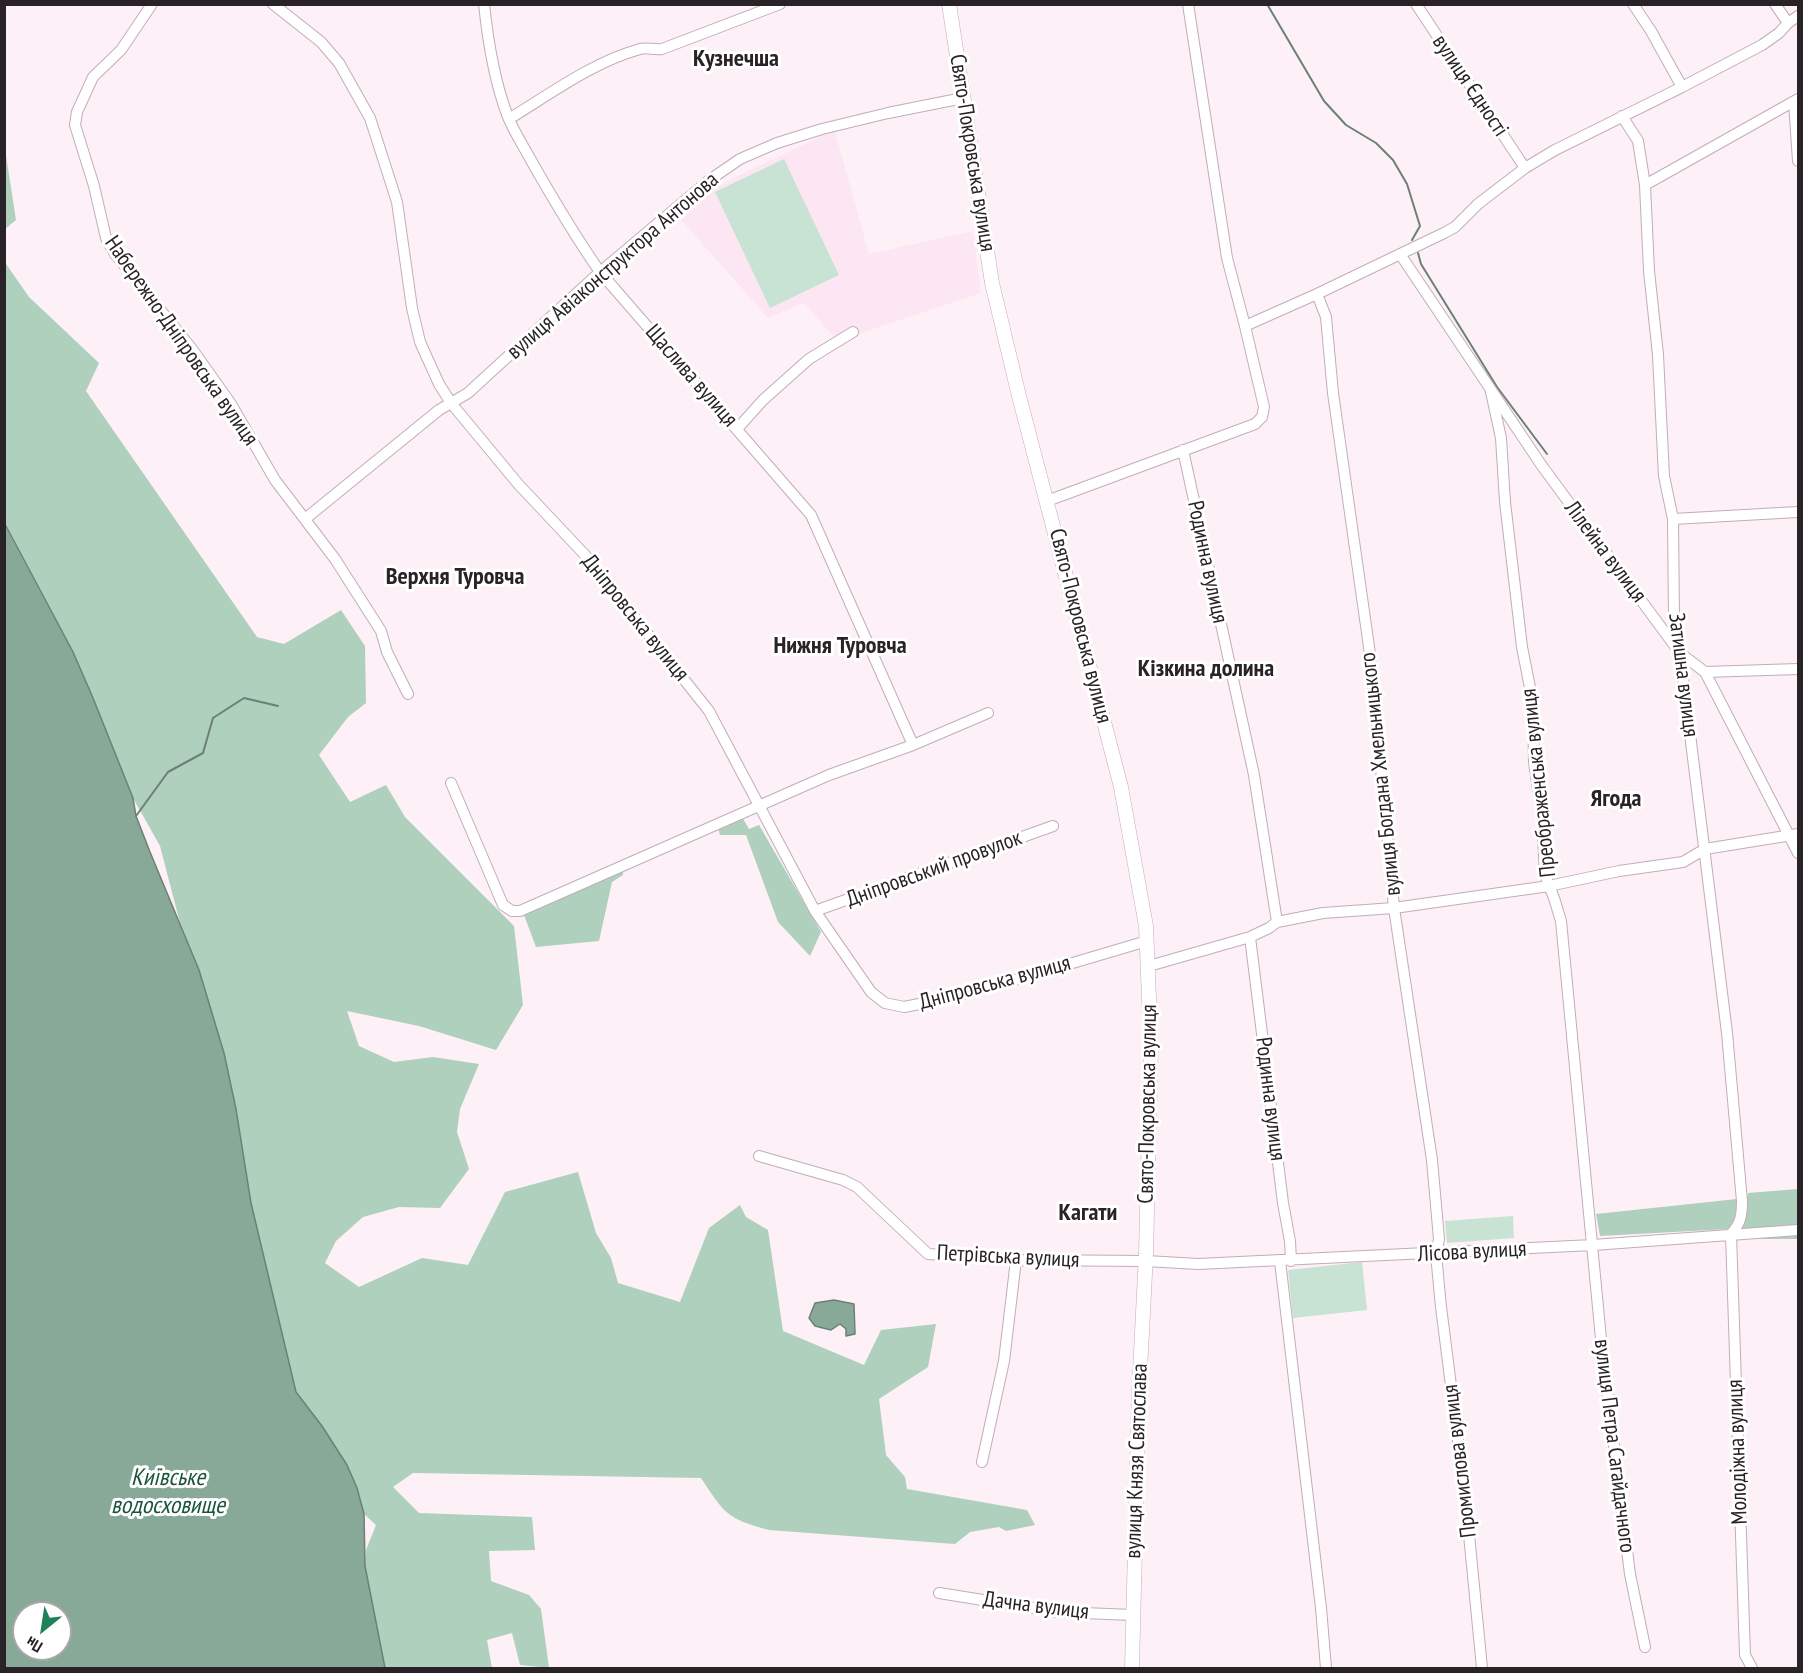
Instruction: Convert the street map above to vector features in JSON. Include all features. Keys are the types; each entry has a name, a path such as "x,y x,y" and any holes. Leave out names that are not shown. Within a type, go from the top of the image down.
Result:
{"main road":[{"name":"Свято-Покровська вулиця","path":"949,4 992,283 1019,396 1121,787 1142,901 1149,966 1151,1046 1146,1258"},
{"name":"вулиця Князя Святослава","path":"1132,1668 1139,1391 1146,1258"}],"street":[{"name":"Дніпровська вулиця","path":"273,4 321,42 339,63 370,118 397,202 412,308 420,342 451,404 519,485 586,556 709,711 815,911 871,992 885,1003 904,1007 945,999 1147,940"},
{"name":"Щаслива вулиця","path":"484,4 488,37 500,92 509,119 574,235 600,272 811,515 914,745"},
{"path":"509,119 596,67 643,48 653,51 662,49 780,4"},
{"path":"1047,501 1256,424 1262,417 1264,407 1227,258 1188,4"},
{"name":"вулиця Єдності","path":"1416,4 1525,168"},
{"path":"1633,4 1682,87"},
{"path":"1775,4 1788,23"},
{"name":"Набережно-Дніпровська вулиця","path":"149,6 121,50 93,77 77,112 75,125 77,135 94,186 106,238 116,254 192,349 231,404 275,480 335,559 381,631 387,652 408,694"},
{"path":"1245,326 1455,227 1478,204 1525,168 1555,150 1762,45 1798,16"},
{"name":"вулиця Авіаконструктора Антонова","path":"305,519 439,410 468,393 600,272 708,181 740,159 777,143 822,129 963,98"},
{"path":"1645,185 1796,100 1798,161"},
{"name":"Затишна вулиця","path":"1622,116 1638,141 1645,185 1649,271 1658,355 1664,476 1673,519 1674,619 1727,1033 1742,1201 1739,1225 1731,1234"},
{"name":"Лілейна вулиця","path":"1400,254 1542,466 1680,653 1705,672 1793,835 1798,853"},
{"name":"вулиця Богдана Хмельницького","path":"1317,294 1326,317 1333,393 1371,661 1394,908 1432,1160 1439,1239 1436,1254"},
{"path":"738,429 764,400 809,359 853,332"},
{"name":"Преображенська вулиця","path":"1491,392 1502,438 1505,502 1522,647 1533,704 1534,762 1542,818 1545,875 1561,921 1579,1122 1593,1245"},
{"name":"Родинна вулиця","path":"1183,450 1254,775 1277,922"},
{"path":"1673,519 1798,512"},
{"path":"1705,672 1798,669"},
{"path":"451,783 503,905 512,911 520,911 829,775 914,745 988,713"},
{"name":"Дніпровський провулок","path":"815,911 1053,826"},
{"path":"1149,966 1250,937 1277,922 1323,913 1394,908 1549,886 1619,871 1683,862 1705,849 1793,835"},
{"name":"Родинна вулиця","path":"1250,937 1283,1203 1290,1241 1286,1261 1326,1668"},
{"name":"Петрівська вулиця","path":"759,1156 843,1180 857,1187 928,1254 1016,1260 1146,1258"},
{"name":"Лісова вулиця","path":"1146,1258 1198,1264 1286,1261 1593,1245 1798,1230"},
{"name":"Молодіжна вулиця","path":"1731,1234 1745,1655 1752,1668"},
{"name":"вулиця Петра Сагайдачного","path":"1593,1245 1602,1348 1630,1574 1645,1647"},
{"name":"Промислова вулиця","path":"1436,1254 1466,1504 1482,1668"},
{"path":"982,1462 1004,1360 1016,1260"},
{"name":"Дачна вулиця","path":"939,1593 1058,1612 1133,1615"}],"shaded area":[{"path":"835,131 869,254 973,231 981,293 861,333 842,346 804,303 768,318 676,214 709,190"},
{"path":"5,149 16,220 4,229"},
{"path":"784,159 839,275 770,308 715,192"},
{"path":"4,261 29,297 99,363 86,391 257,637 284,644 341,610 365,646 366,703 348,717 319,755 350,802 386,785 405,817 514,926 523,1005 496,1050 419,1026 347,1011 359,1046 394,1062 433,1057 479,1064 460,1109 457,1132 469,1169 440,1208 399,1207 363,1217 336,1241 325,1263 359,1287 422,1258 468,1265 505,1192 578,1172 596,1233 611,1258 618,1283 680,1302 709,1228 740,1205 746,1217 768,1230 783,1331 864,1365 881,1330 936,1324 928,1367 879,1399 886,1455 905,1477 907,1489 1027,1510 1035,1525 1006,1531 999,1527 970,1532 955,1544 769,1530 744,1522 728,1513 701,1478 413,1473 393,1487 419,1513 532,1517 535,1550 489,1551 491,1581 529,1595 541,1609 549,1668 520,1665 512,1633 487,1640 492,1668 385,1668 365,1566 366,1550 376,1525 364,1514 357,1488 347,1465 322,1426 296,1392 251,1203 236,1109 224,1053 199,970 180,923 160,846 133,798 73,652 5,522"},
{"path":"742,817 749,829 759,825 821,932 810,956 778,922 746,835 720,835 718,827"},
{"path":"623,870 623,875 612,882 599,941 536,947 524,915"},
{"path":"1798,1189 1798,1239 1739,1239 1748,1193"},
{"path":"1737,1199 1735,1220 1729,1229 1600,1236 1596,1214"},
{"path":"1513,1216 1514,1238 1447,1243 1445,1221"},
{"path":"1362,1262 1367,1310 1293,1318 1288,1270"}],"water":[{"name":"Київське водосховище","path":"4,522 73,652 133,798 136,816 150,852 199,970 224,1053 236,1109 251,1203 296,1392 322,1426 347,1465 357,1488 364,1514 365,1566 385,1668 5,1668"},
{"path":"834,1300 854,1304 855,1334 846,1336 846,1329 840,1324 831,1330 815,1326 809,1318 815,1303"}],"waterway":[{"path":"1267,4 1324,101 1346,125 1376,143 1393,160 1407,184 1420,226 1412,240"},
{"path":"1418,253 1421,264 1497,387 1547,454"},
{"path":"136,816 168,772 203,753 213,718 244,698 278,706"}],"district":[{"name":"Кузнечша","path":"736,59"},
{"name":"Верхня Туровча","path":"455,577"},
{"name":"Нижня Туровча","path":"840,646"},
{"name":"Кізкина долина","path":"1206,669"},
{"name":"Ягода","path":"1616,799"},
{"name":"Кагати","path":"1088,1213"}]}
